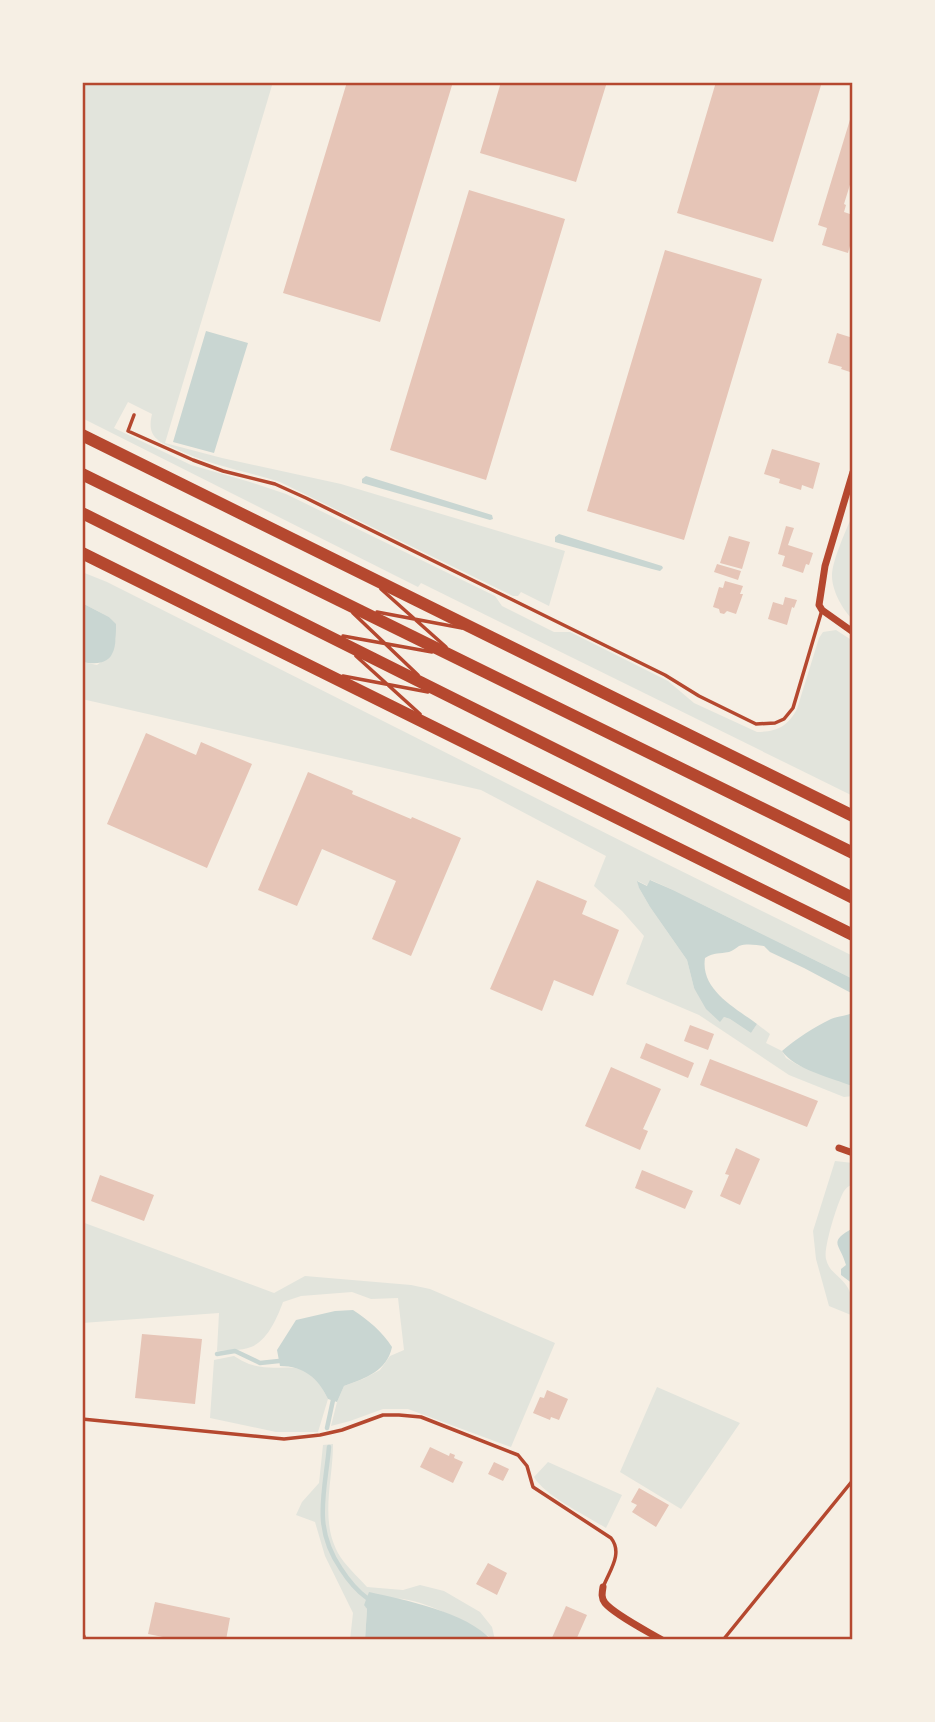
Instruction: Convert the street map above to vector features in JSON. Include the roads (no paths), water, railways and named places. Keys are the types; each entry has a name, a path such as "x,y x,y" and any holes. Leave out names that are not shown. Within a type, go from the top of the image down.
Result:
{"highway":[{"path":"82,435 853,816"},
{"path":"82,474 853,853"},
{"path":"82,513 853,898"},
{"path":"82,553 853,935"}],"street":[{"path":"853,472 825,566 819,605 853,632"},
{"path":"839,1148 853,1153"},
{"path":"603,1587 602,1596 605,1603 662,1640"}],"lane":[{"path":"134,415 128,430 193,460 223,471 275,484 306,498 756,724 775,723 784,719 793,708 822,610"},
{"path":"366,576 462,661"},
{"path":"349,606 478,631"},
{"path":"349,606 429,685"},
{"path":"327,634 449,654"},
{"path":"339,640 436,728"},
{"path":"324,673 448,695"},
{"path":"82,1419 284,1439 342,1430 383,1415 421,1418 518,1455 527,1466 533,1487 611,1538 617,1554 603,1587"},
{"path":"723,1640 853,1480"}],"waterway":[{"path":"217,1354 235,1351 260,1363 279,1361"},
{"path":"327,1428 333,1400"},
{"path":"329,1447 323,1495 326,1539 344,1573 367,1598"}]}
